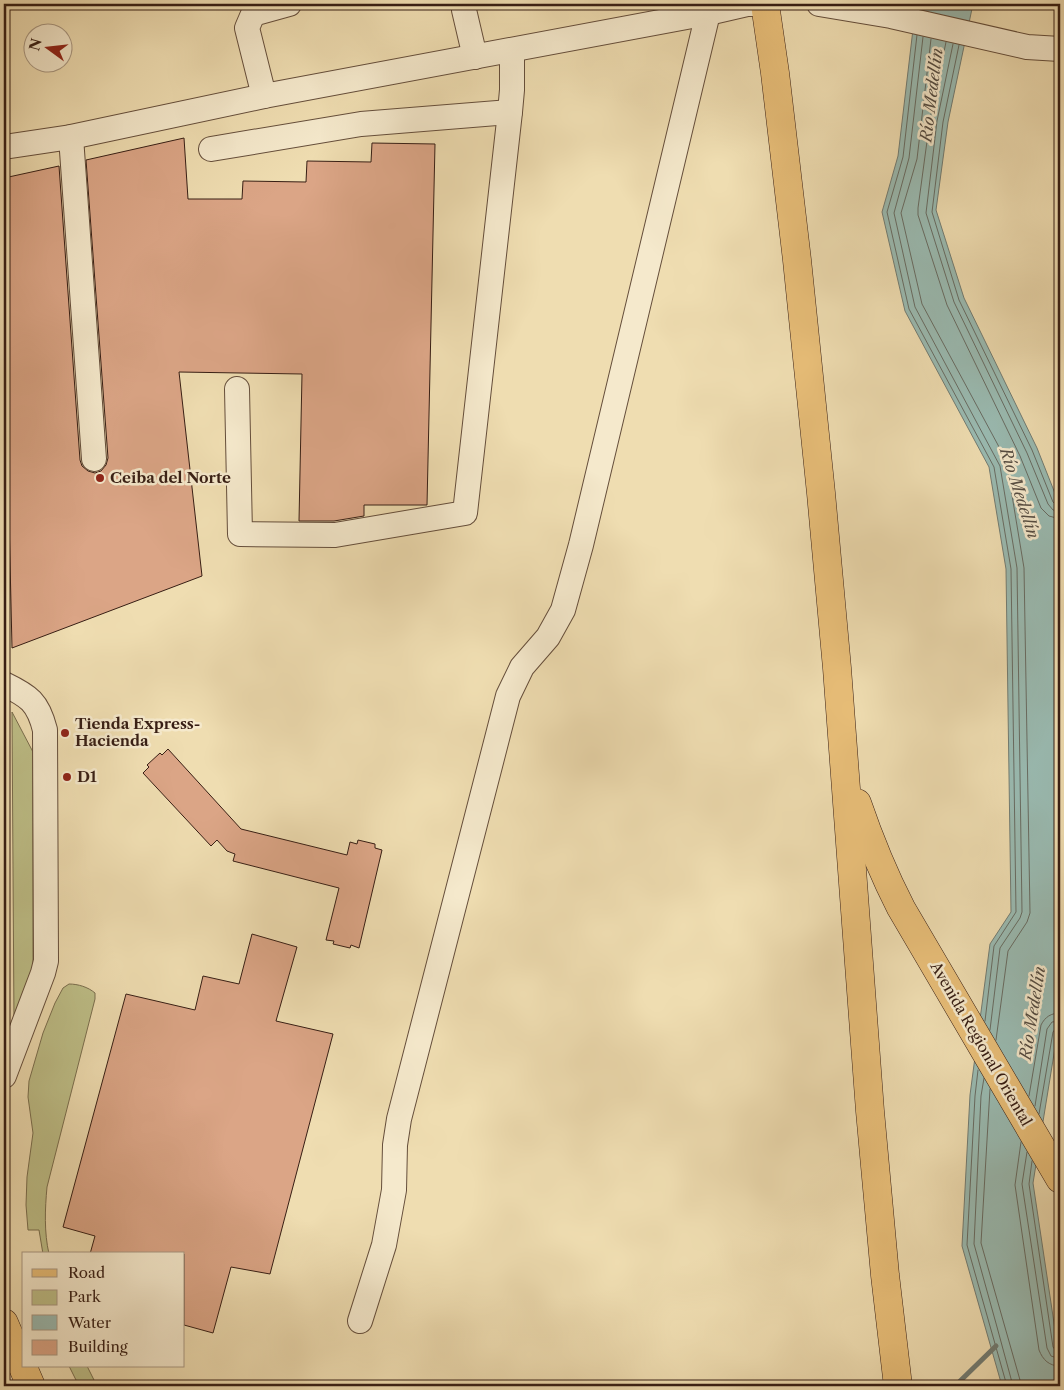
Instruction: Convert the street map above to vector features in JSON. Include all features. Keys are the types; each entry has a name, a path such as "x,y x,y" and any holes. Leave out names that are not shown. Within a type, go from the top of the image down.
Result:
{"main road":[{"path":"764,4 775,73 797,260 821,493 884,1275 898,1386"},
{"name":"Avenida Regional Oriental","path":"843,765 871,844 901,908 1060,1179"},
{"path":"4,1324 22,1365"},
{"path":"23,1368 31,1386"}],"street":[{"path":"264,96 247,28 253,14 289,4"},
{"path":"464,4 475,57"},
{"path":"4,147 71,137 264,96 708,13 747,4 764,4"},
{"path":"819,4 891,16 1027,47 1060,49"},
{"path":"360,1321 384,1245 394,1190 395,1145 400,1119 508,696 522,667 548,637 563,610 581,544 708,13"},
{"path":"237,389 240,534 334,535 465,514 510,112 512,50"},
{"path":"211,149 361,124 510,112"},
{"path":"71,137 94,459"},
{"path":"4,684 17,690 35,704 42,717 45,730 46,962 4,1076"}],"green space":[{"path":"12,712 33,752 33,980 14,1022"},
{"path":"69,984 79,985 95,993 95,999 47,1187 45,1220 49,1252 43,1252 39,1230 28,1230 26,1205 27,1177 33,1133 28,1097 29,1081 43,1033 63,988"},
{"path":"70,1368 88,1368 97,1386 79,1386"}],"water":[{"name":"Río Medellín","path":"916,4 973,4 948,122 936,210 964,298 1037,448 1060,506 1060,1017 1033,1183 1060,1363 1060,1386 1002,1386 962,1246 970,1095 990,944 1011,912 1006,569 989,467 905,311 882,212 898,156"}],"building":[{"path":"184,138 188,199 242,199 243,181 306,182 307,161 371,162 372,143 435,144 427,505 364,505 364,516 334,521 299,521 302,374 179,372 202,576 12,648 4,298 4,178 59,166 80,460 82,466 88,471 95,473 101,471 106,465 108,458 86,160"},
{"path":"168,749 241,829 347,855 350,842 357,844 358,840 375,844 375,848 382,850 359,948 351,945 350,948 333,944 334,941 326,940 339,888 233,861 235,854 227,851 217,840 211,846 143,773 149,767 147,765 160,753 162,755"},
{"path":"252,934 297,947 276,1021 333,1034 270,1274 231,1267 213,1333 185,1325 185,1252 91,1252 95,1236 63,1227 126,994 195,1010 203,976 239,984"}],"waterway":[{"path":"955,1386 996,1346"}],"place":[{"name":"Ceiba del Norte","path":"100,478"},
{"name":"Tienda Express- Hacienda","path":"65,733"},
{"name":"D1","path":"67,777"}]}
